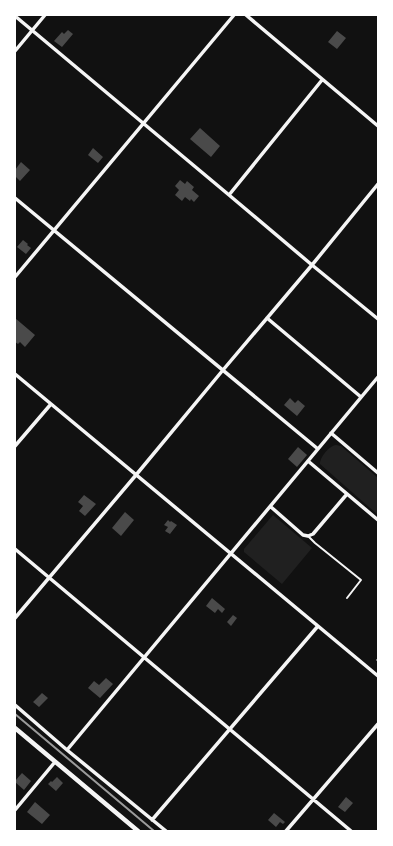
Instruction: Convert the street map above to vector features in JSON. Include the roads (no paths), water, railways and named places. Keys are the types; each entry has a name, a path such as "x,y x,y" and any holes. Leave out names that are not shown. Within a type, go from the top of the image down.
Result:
{"street":[{"path":"15,51 45,15"},
{"path":"15,277 234,15"},
{"path":"246,15 378,126"},
{"path":"15,16 378,319"},
{"path":"229,195 322,80"},
{"path":"15,618 312,265 378,184"},
{"path":"15,198 318,449"},
{"path":"267,318 361,397"},
{"path":"15,374 378,676"},
{"path":"67,750 378,377"},
{"path":"15,446 51,404"},
{"path":"331,434 377,471"},
{"path":"308,461 378,520"},
{"path":"271,507 303,535 308,536 313,534 347,494"},
{"path":"15,549 351,831"},
{"path":"152,820 318,626"},
{"path":"15,705 67,750 166,831"},
{"path":"286,831 378,724"},
{"path":"15,728 138,831"},
{"path":"15,810 55,762"}],"lane":[{"path":"308,536 361,580 347,598"}],"railway":[{"path":"15,714 154,831"}]}
